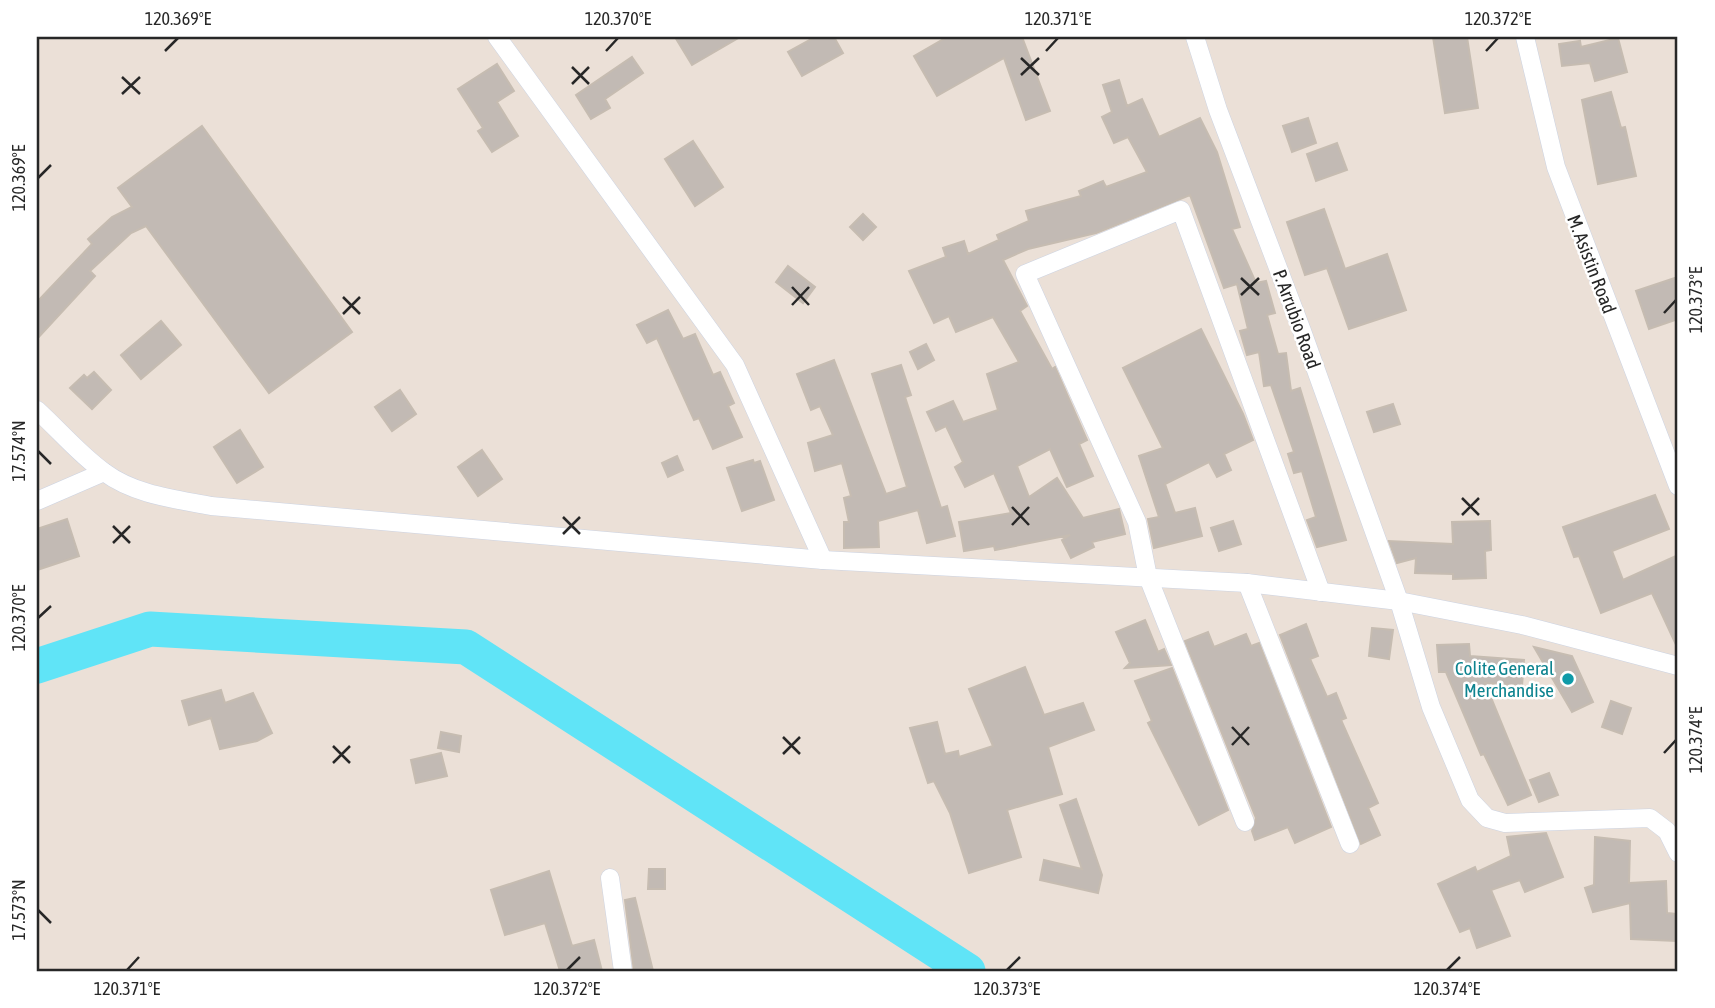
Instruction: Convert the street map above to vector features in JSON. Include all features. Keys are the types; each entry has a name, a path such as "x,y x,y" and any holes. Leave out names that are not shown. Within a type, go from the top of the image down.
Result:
{"street":[{"path":"497,37 735,365 823,560"},
{"name":"P. Arrubio Road","path":"1195,37 1218,110 1302,331 1399,601 1431,707 1470,800 1478,811 1495,822 1650,818 1667,831 1678,853"},
{"name":"M. Asistin Road","path":"1525,37 1556,167 1678,486"},
{"path":"1245,822 1148,577 1133,512 1025,274 1181,210 1321,592"},
{"path":"37,410 104,472 149,494 211,506 823,560 1247,583 1399,601 1522,625 1678,666"},
{"path":"37,501 104,472"},
{"path":"1247,583 1350,844"},
{"path":"610,878 624,971"}],"building":[{"path":"675,37 740,37 692,65"},
{"path":"815,37 834,37 843,53 802,76 788,52"},
{"path":"947,37 1022,37 1050,111 1026,120 1004,58 937,96 914,56"},
{"path":"1433,37 1467,37 1478,108 1445,113"},
{"path":"1618,38 1627,72 1595,81 1590,63 1562,66 1559,44 1580,41 1581,47"},
{"path":"632,57 643,73 605,99 610,108 591,119 576,95"},
{"path":"497,64 514,91 497,102 518,136 492,152 478,131 483,128 458,89"},
{"path":"1119,80 1127,106 1142,99 1159,137 1200,118 1217,152 1240,227 1232,229 1256,283 1266,281 1275,313 1267,315 1278,354 1286,353 1291,391 1300,388 1346,540 1317,547 1307,520 1316,517 1302,471 1294,473 1288,454 1294,452 1271,385 1264,386 1259,352 1247,355 1240,331 1248,329 1237,284 1224,288 1190,195 1096,233 1028,249 1003,260 1027,306 1020,311 1052,369 1055,367 1087,440 1079,444 1093,476 1067,487 1050,449 1017,466 1029,497 1057,478 1083,518 1119,509 1125,534 1092,542 1094,547 1071,558 1062,540 1070,535 995,550 994,546 964,551 959,522 1011,513 994,473 965,487 955,467 963,462 946,426 936,431 927,412 953,401 963,422 998,410 987,374 1019,362 993,317 956,332 949,316 934,323 909,271 946,257 943,248 964,241 968,254 999,240 997,235 1029,221 1026,211 1081,196 1079,191 1103,181 1106,187 1147,172 1128,137 1114,143 1102,117 1112,112 1103,85"},
{"path":"1611,92 1621,128 1625,127 1636,176 1598,184 1582,100"},
{"path":"1308,118 1316,143 1292,152 1283,126"},
{"path":"202,126 352,332 269,393 146,226 131,233 90,271 95,276 37,339 37,302 92,244 88,239 112,217 132,207 118,188"},
{"path":"693,141 723,187 695,206 665,159"},
{"path":"1337,143 1347,170 1316,181 1307,154"},
{"path":"1324,209 1345,269 1387,254 1406,310 1349,329 1327,268 1305,275 1287,222"},
{"path":"863,214 876,227 863,240 850,227"},
{"path":"788,266 815,287 803,303 776,282"},
{"path":"1678,277 1678,319 1649,329 1636,291"},
{"path":"668,310 683,339 695,334 713,375 720,372 734,403 728,406 742,437 713,449 699,418 694,420 657,338 647,343 637,325"},
{"path":"161,321 181,345 141,379 121,355"},
{"path":"1201,329 1253,440 1224,454 1231,470 1217,477 1209,462 1165,484 1175,513 1195,508 1202,536 1154,548 1148,519 1159,517 1139,456 1163,448 1123,368"},
{"path":"926,344 934,360 918,369 910,352"},
{"path":"834,360 886,494 907,487 872,374 901,365 911,395 905,397 941,508 947,506 955,536 927,543 918,510 878,521 879,547 844,548 844,522 849,522 844,498 851,496 842,463 815,471 808,443 833,435 820,406 811,410 797,374"},
{"path":"94,372 111,390 92,409 70,388 84,375 87,378"},
{"path":"400,390 416,414 392,431 375,407"},
{"path":"1393,404 1400,424 1374,432 1367,412"},
{"path":"240,430 263,467 237,483 214,447"},
{"path":"482,450 502,479 478,496 458,467"},
{"path":"677,456 683,470 668,477 662,463"},
{"path":"753,460 754,463 760,461 774,500 742,511 727,468"},
{"path":"1655,495 1669,529 1612,551 1623,580 1678,555 1678,649 1652,593 1601,613 1579,556 1574,557 1563,527"},
{"path":"67,519 79,556 37,570 37,529"},
{"path":"1233,521 1241,544 1219,551 1211,528"},
{"path":"1490,521 1491,550 1485,551 1486,578 1453,579 1453,574 1415,573 1416,558 1397,563 1389,541 1453,544 1452,522"},
{"path":"1145,620 1158,652 1164,649 1171,665 1125,668 1130,663 1116,632"},
{"path":"1306,624 1318,656 1310,659 1327,697 1336,693 1346,718 1341,720 1378,803 1368,808 1380,835 1361,844 1280,635"},
{"path":"1372,628 1393,630 1389,659 1369,656"},
{"path":"1208,632 1214,647 1246,634 1251,646 1259,643 1331,827 1295,843 1288,827 1255,840 1252,831 1256,818 1185,641"},
{"path":"1469,644 1470,656 1524,660 1522,686 1485,683 1531,795 1508,805 1484,754 1481,755 1446,672 1439,672 1437,645"},
{"name":"Colite General Merchandise","path":"1534,647 1572,656 1593,702 1572,712"},
{"path":"1025,667 1044,715 1083,703 1094,730 1048,747 1062,794 1007,810 1021,857 969,873 950,813 934,781 928,783 910,728 937,722 945,754 958,751 959,757 993,746 969,689"},
{"path":"1172,668 1228,810 1199,825 1148,723 1152,721 1135,681"},
{"path":"221,690 225,703 253,693 272,733 257,741 220,749 211,718 189,725 182,701"},
{"path":"1611,701 1631,708 1622,734 1602,727"},
{"path":"441,732 461,736 459,752 438,748"},
{"path":"441,753 447,776 416,783 411,760"},
{"path":"1549,773 1558,795 1539,802 1530,780"},
{"path":"1076,799 1102,875 1098,893 1040,880 1044,860 1082,869 1060,805"},
{"path":"1546,833 1563,877 1525,892 1520,880 1491,890 1510,936 1477,948 1470,928 1460,932 1438,884 1475,867 1477,872 1511,856 1507,837"},
{"path":"1595,837 1630,841 1629,883 1666,881 1667,913 1676,914 1676,941 1631,939 1630,903 1593,912 1585,888 1594,885"},
{"path":"649,869 665,869 665,889 648,889"},
{"path":"549,871 572,946 594,940 602,971 560,971 545,923 505,935 491,890"},
{"path":"635,898 653,971 634,971 625,900"}],"waterway":[{"path":"37,666 150,629 466,647 968,971"}],"place":[{"name":"Colite General Merchandise","path":"1568,679"}]}
